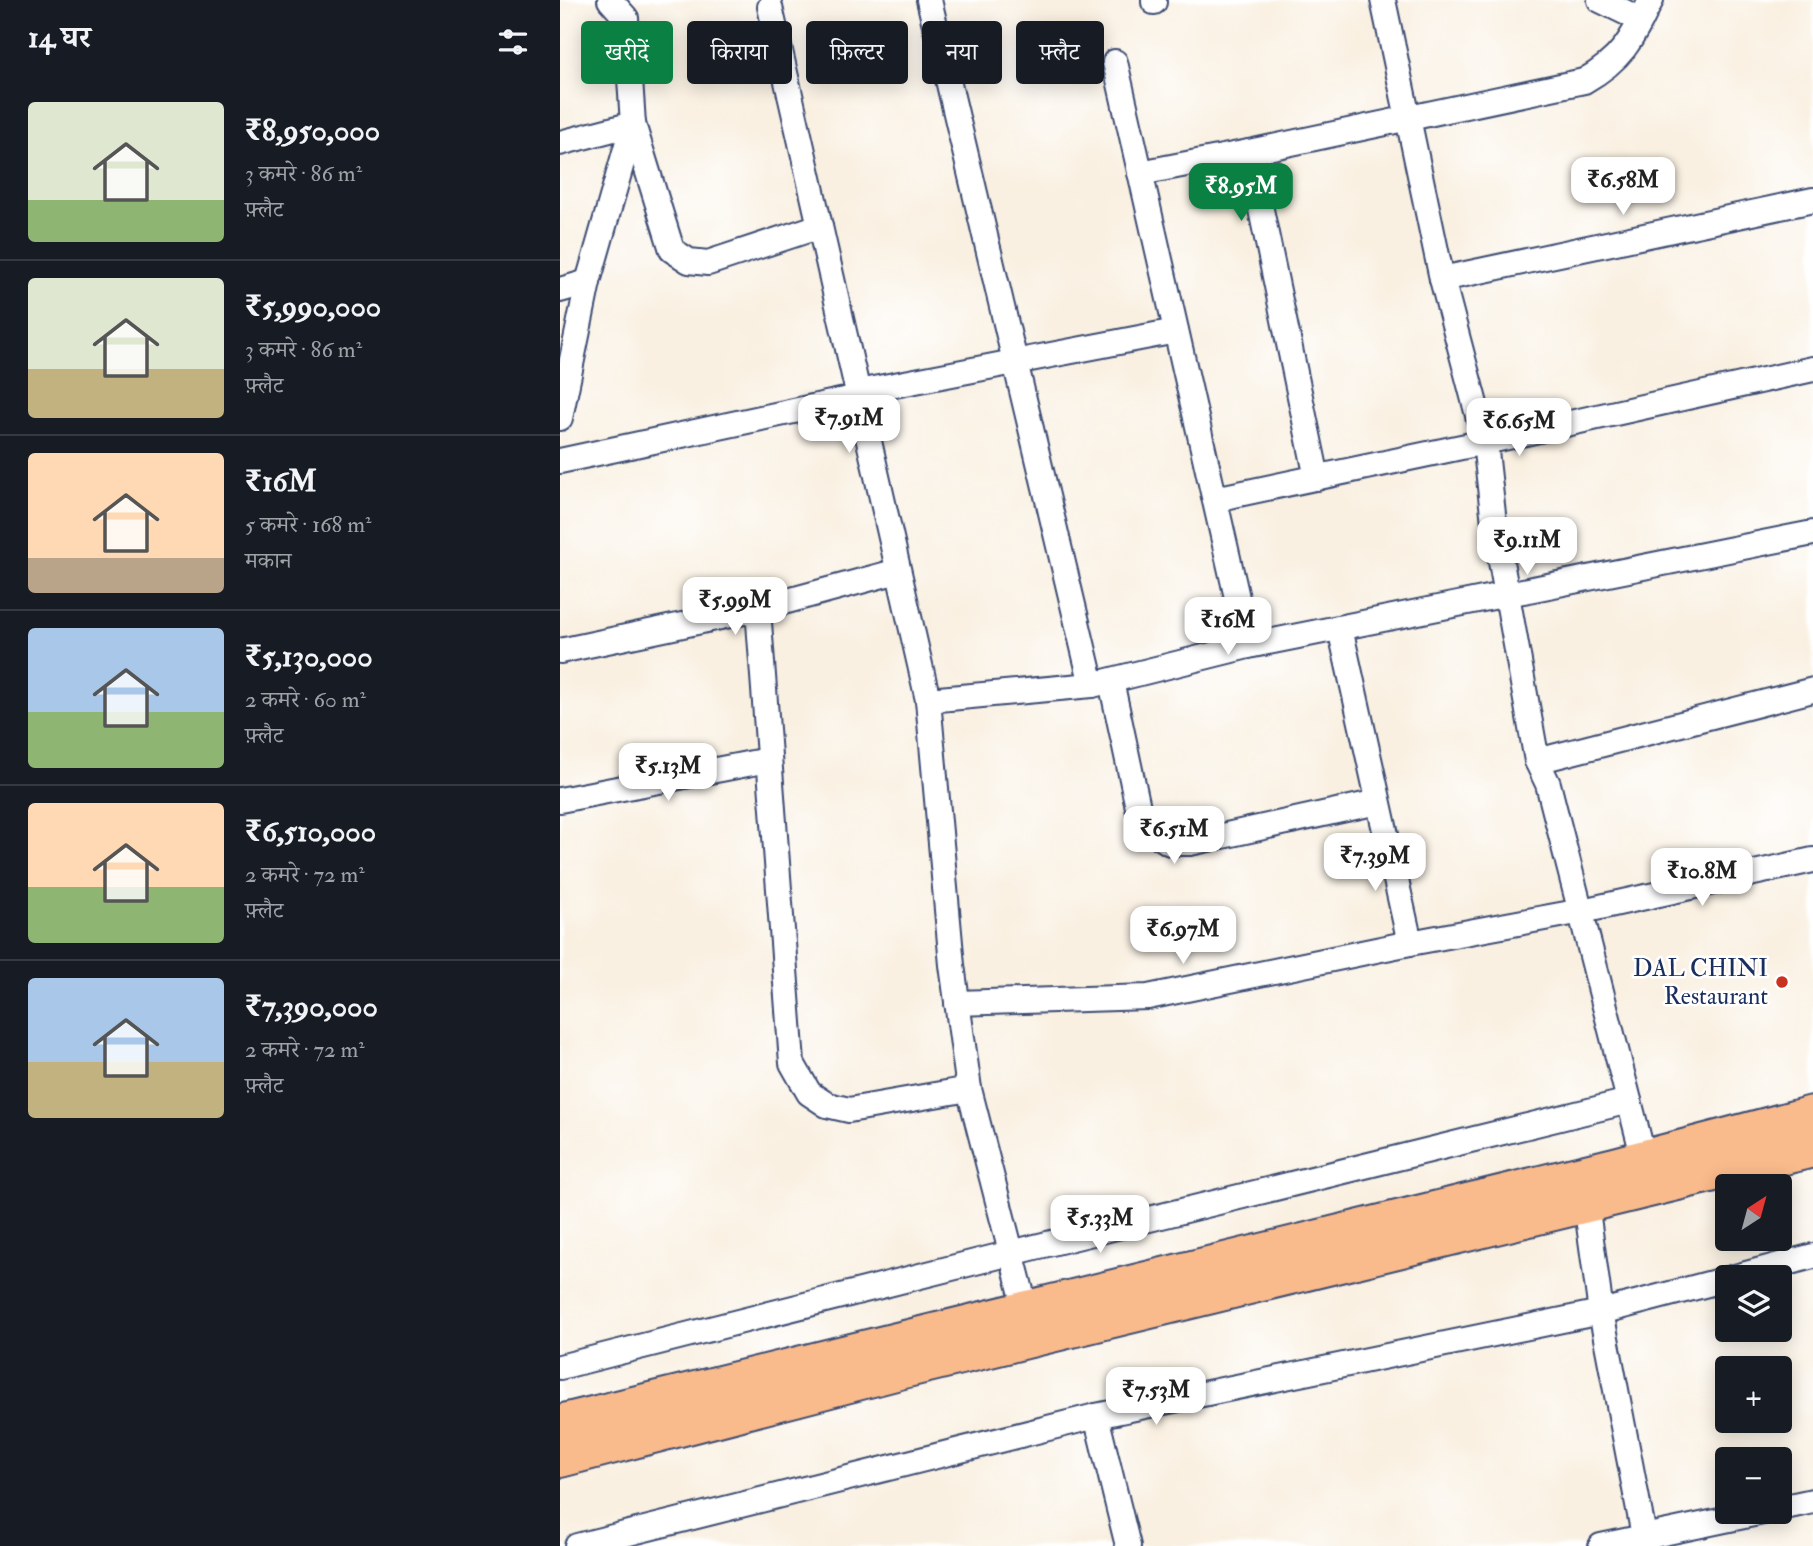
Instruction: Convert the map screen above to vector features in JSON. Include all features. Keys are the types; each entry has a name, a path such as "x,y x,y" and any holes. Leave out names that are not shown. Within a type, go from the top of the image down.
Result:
{"main road":[{"path":"560,1424 1644,1159 1813,1115"},
{"path":"560,1458 916,1366 1813,1148"}],"street":[{"path":"610,0 626,18 633,124 672,250 689,261 708,263 820,226"},
{"path":"929,0 1015,362 1139,812 1157,835 1170,843 1190,843 1378,802"},
{"path":"1382,0 1442,279 1485,442 1494,523 1537,761 1548,784 1644,1159"},
{"path":"1140,173 1584,81 1605,69 1620,55 1646,10 1600,0"},
{"path":"770,6 928,701 957,1003 969,1090 1026,1310"},
{"path":"1115,62 1248,646"},
{"path":"560,143 633,124"},
{"path":"560,418 588,282 633,124"},
{"path":"1249,152 1317,478"},
{"path":"1442,279 1813,200"},
{"path":"560,290 588,282"},
{"path":"560,461 858,394 1176,331"},
{"path":"1214,499 1813,369"},
{"path":"928,701 1102,683 1248,646 1813,533"},
{"path":"560,651 758,609 898,571"},
{"path":"758,609 792,1063 809,1093 827,1105 849,1110 969,1090"},
{"path":"1340,628 1410,943"},
{"path":"1537,761 1813,690"},
{"path":"560,800 768,760"},
{"path":"957,1003 1148,997 1582,911 1813,860"},
{"path":"560,1367 1629,1101"},
{"path":"1586,1203 1601,1312 1645,1542"},
{"path":"1779,1265 1813,1256"},
{"path":"577,1546 1096,1416 1601,1312 1715,1282"},
{"path":"1096,1416 1128,1546"},
{"path":"1792,1505 1813,1501"},
{"path":"1601,1546 1645,1542 1716,1524"}],"place":[{"name":"DAL CHINI Restaurant","path":"1782,982"}]}
